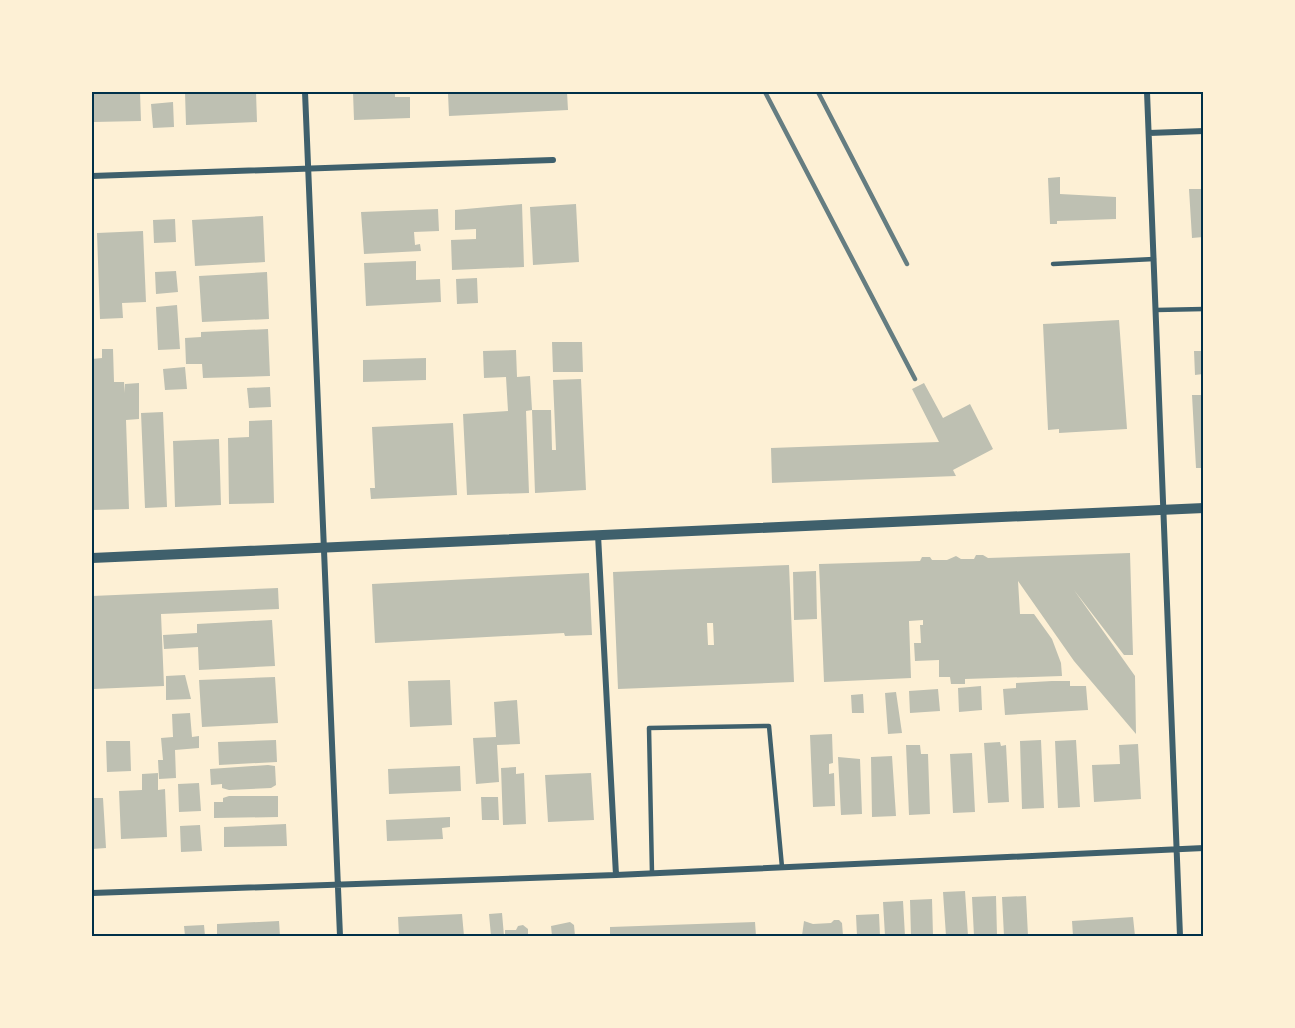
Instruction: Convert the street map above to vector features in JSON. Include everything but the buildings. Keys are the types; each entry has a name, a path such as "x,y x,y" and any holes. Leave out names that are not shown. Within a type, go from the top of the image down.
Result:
{"street":[{"path":"305,92 340,936"},
{"path":"1147,92 1180,936"},
{"path":"1149,133 1203,131"},
{"path":"92,176 553,160"},
{"path":"92,558 1203,508"},
{"path":"598,535 616,875"},
{"path":"92,893 616,875 1203,848"}],"lane":[{"path":"1053,264 1154,259"},
{"path":"1156,310 1203,309"},
{"path":"652,873 649,728 769,726 782,867"}],"railway":[{"path":"765,92 915,379"},
{"path":"818,92 907,264"}]}
